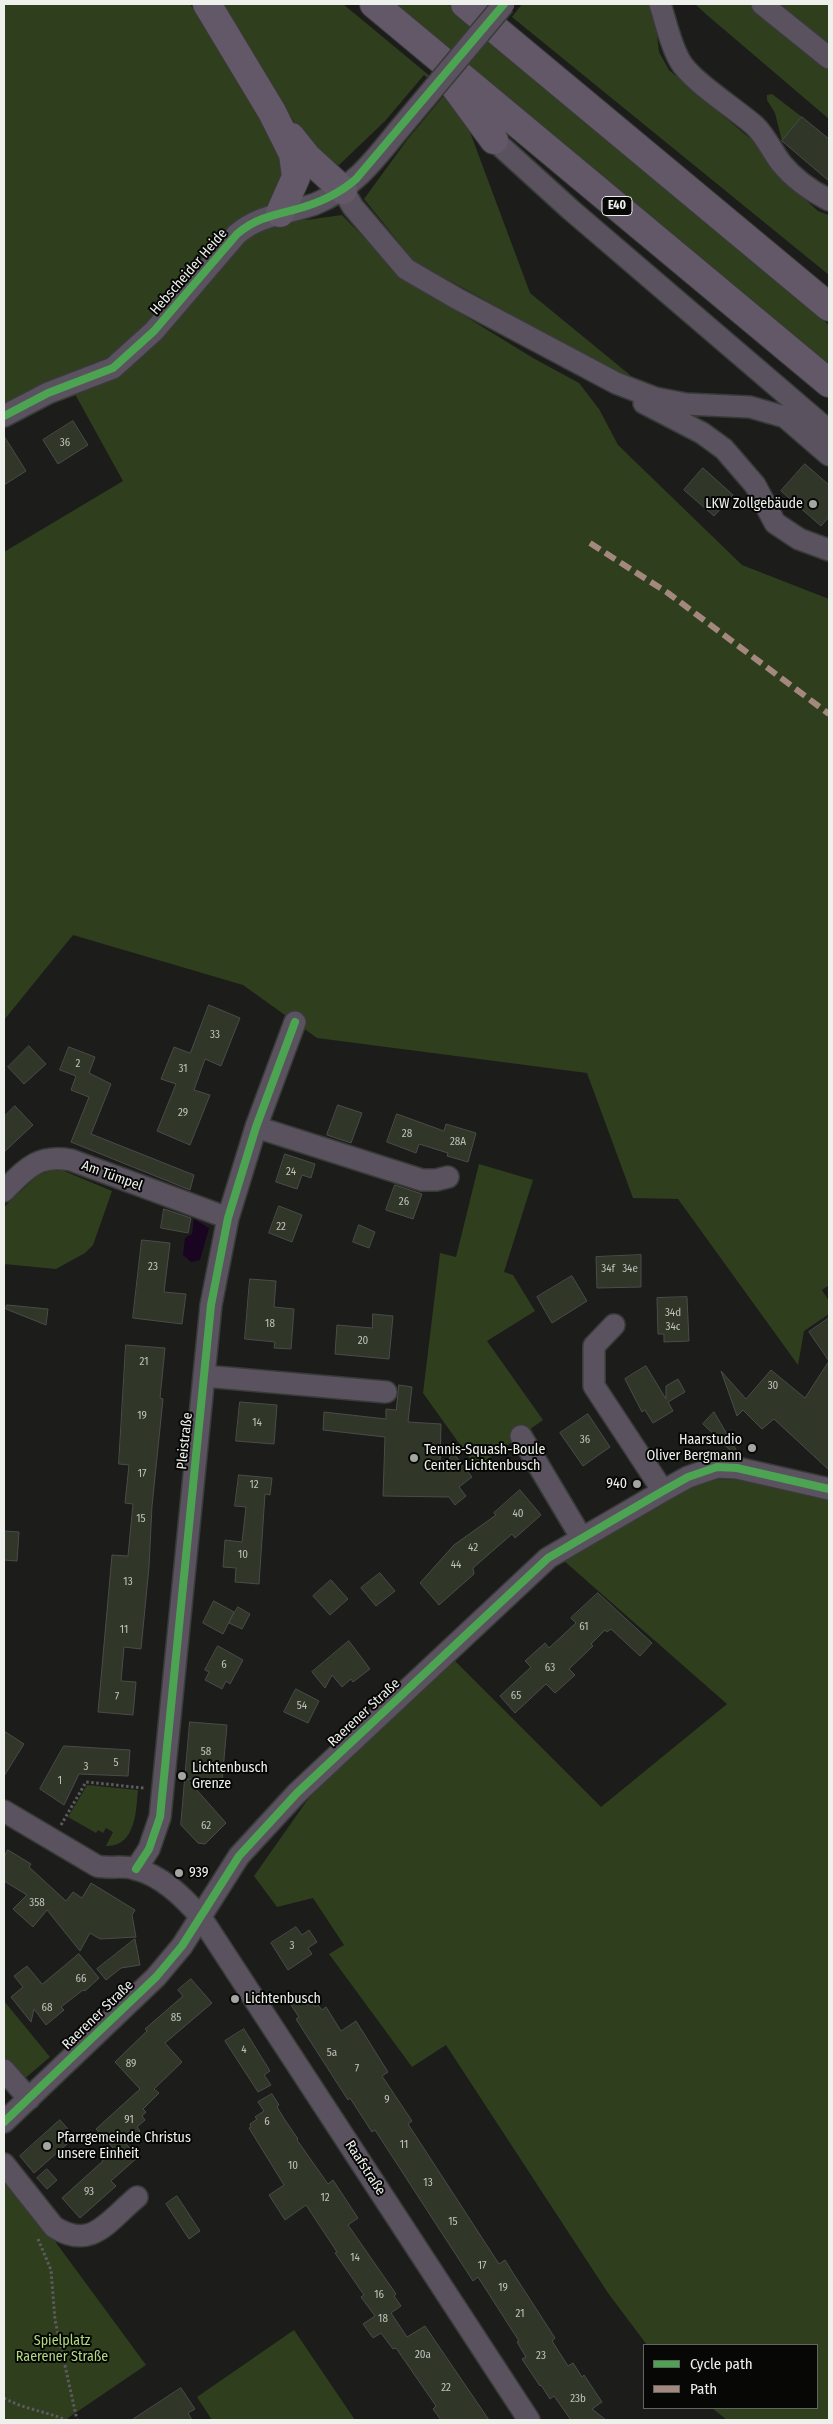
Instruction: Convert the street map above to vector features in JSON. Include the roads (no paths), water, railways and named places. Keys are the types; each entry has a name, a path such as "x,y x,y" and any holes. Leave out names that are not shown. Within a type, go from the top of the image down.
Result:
{"highway":[{"path":"207,4 272,112 294,154 296,177 280,213"},
{"name":"E40","path":"374,4 829,383"},
{"path":"465,4 829,307"},
{"path":"426,47 494,140"},
{"path":"272,112 307,157 343,190"}],"street":[{"name":"Hebscheider Heide","path":"4,416 48,393 113,368 154,331 237,234 256,220 312,204 343,190 369,166 504,4"},
{"path":"660,4 676,51 687,70 765,136 781,163 794,176 816,194 829,200"},
{"path":"762,4 829,58"},
{"path":"494,140 571,210 829,431"},
{"path":"343,190 354,207 406,269 616,383 643,402 702,433 724,449 755,485 775,522 799,539 829,550"},
{"path":"616,383 655,398 686,404 750,407 785,417 829,455"},
{"path":"686,404 702,433"},
{"name":"Pleistraße","path":"136,1869 153,1840 160,1817 211,1305 228,1218 256,1127 295,1022"},
{"path":"256,1127 422,1180 436,1180 448,1177"},
{"name":"Am Tümpel","path":"4,1191 29,1166 46,1159 58,1158 71,1160 228,1218"},
{"path":"614,1325 594,1346 594,1386 663,1490"},
{"path":"204,1376 386,1392"},
{"path":"521,1436 581,1537"},
{"name":"Raerener Straße","path":"4,2122 156,1977 182,1946 239,1856 296,1793 548,1558 663,1490 688,1477 717,1468 737,1468 829,1489"},
{"path":"4,1811 97,1866 110,1869 136,1869"},
{"name":"Raafstraße","path":"136,1869 181,1895 200,1916 529,2420"},
{"path":"4,2070 28,2099"},
{"path":"4,2164 54,2228 78,2238 91,2236 137,2197"}],"place":[{"name":"LKW Zollgebäude","path":"813,504"},
{"name":"Haarstudio Oliver Bergmann","path":"752,1448"},
{"name":"Tennis-Squash-Boule Center Lichtenbusch","path":"414,1458"},
{"name":"940","path":"637,1484"},
{"name":"Lichtenbusch Grenze","path":"182,1776"},
{"name":"939","path":"179,1873"},
{"name":"Lichtenbusch","path":"235,1999"},
{"name":"Pfarrgemeinde Christus unsere Einheit","path":"47,2146"}],"park label":[{"name":"Spielplatz Raerener Straße","path":"62,2350"}]}
